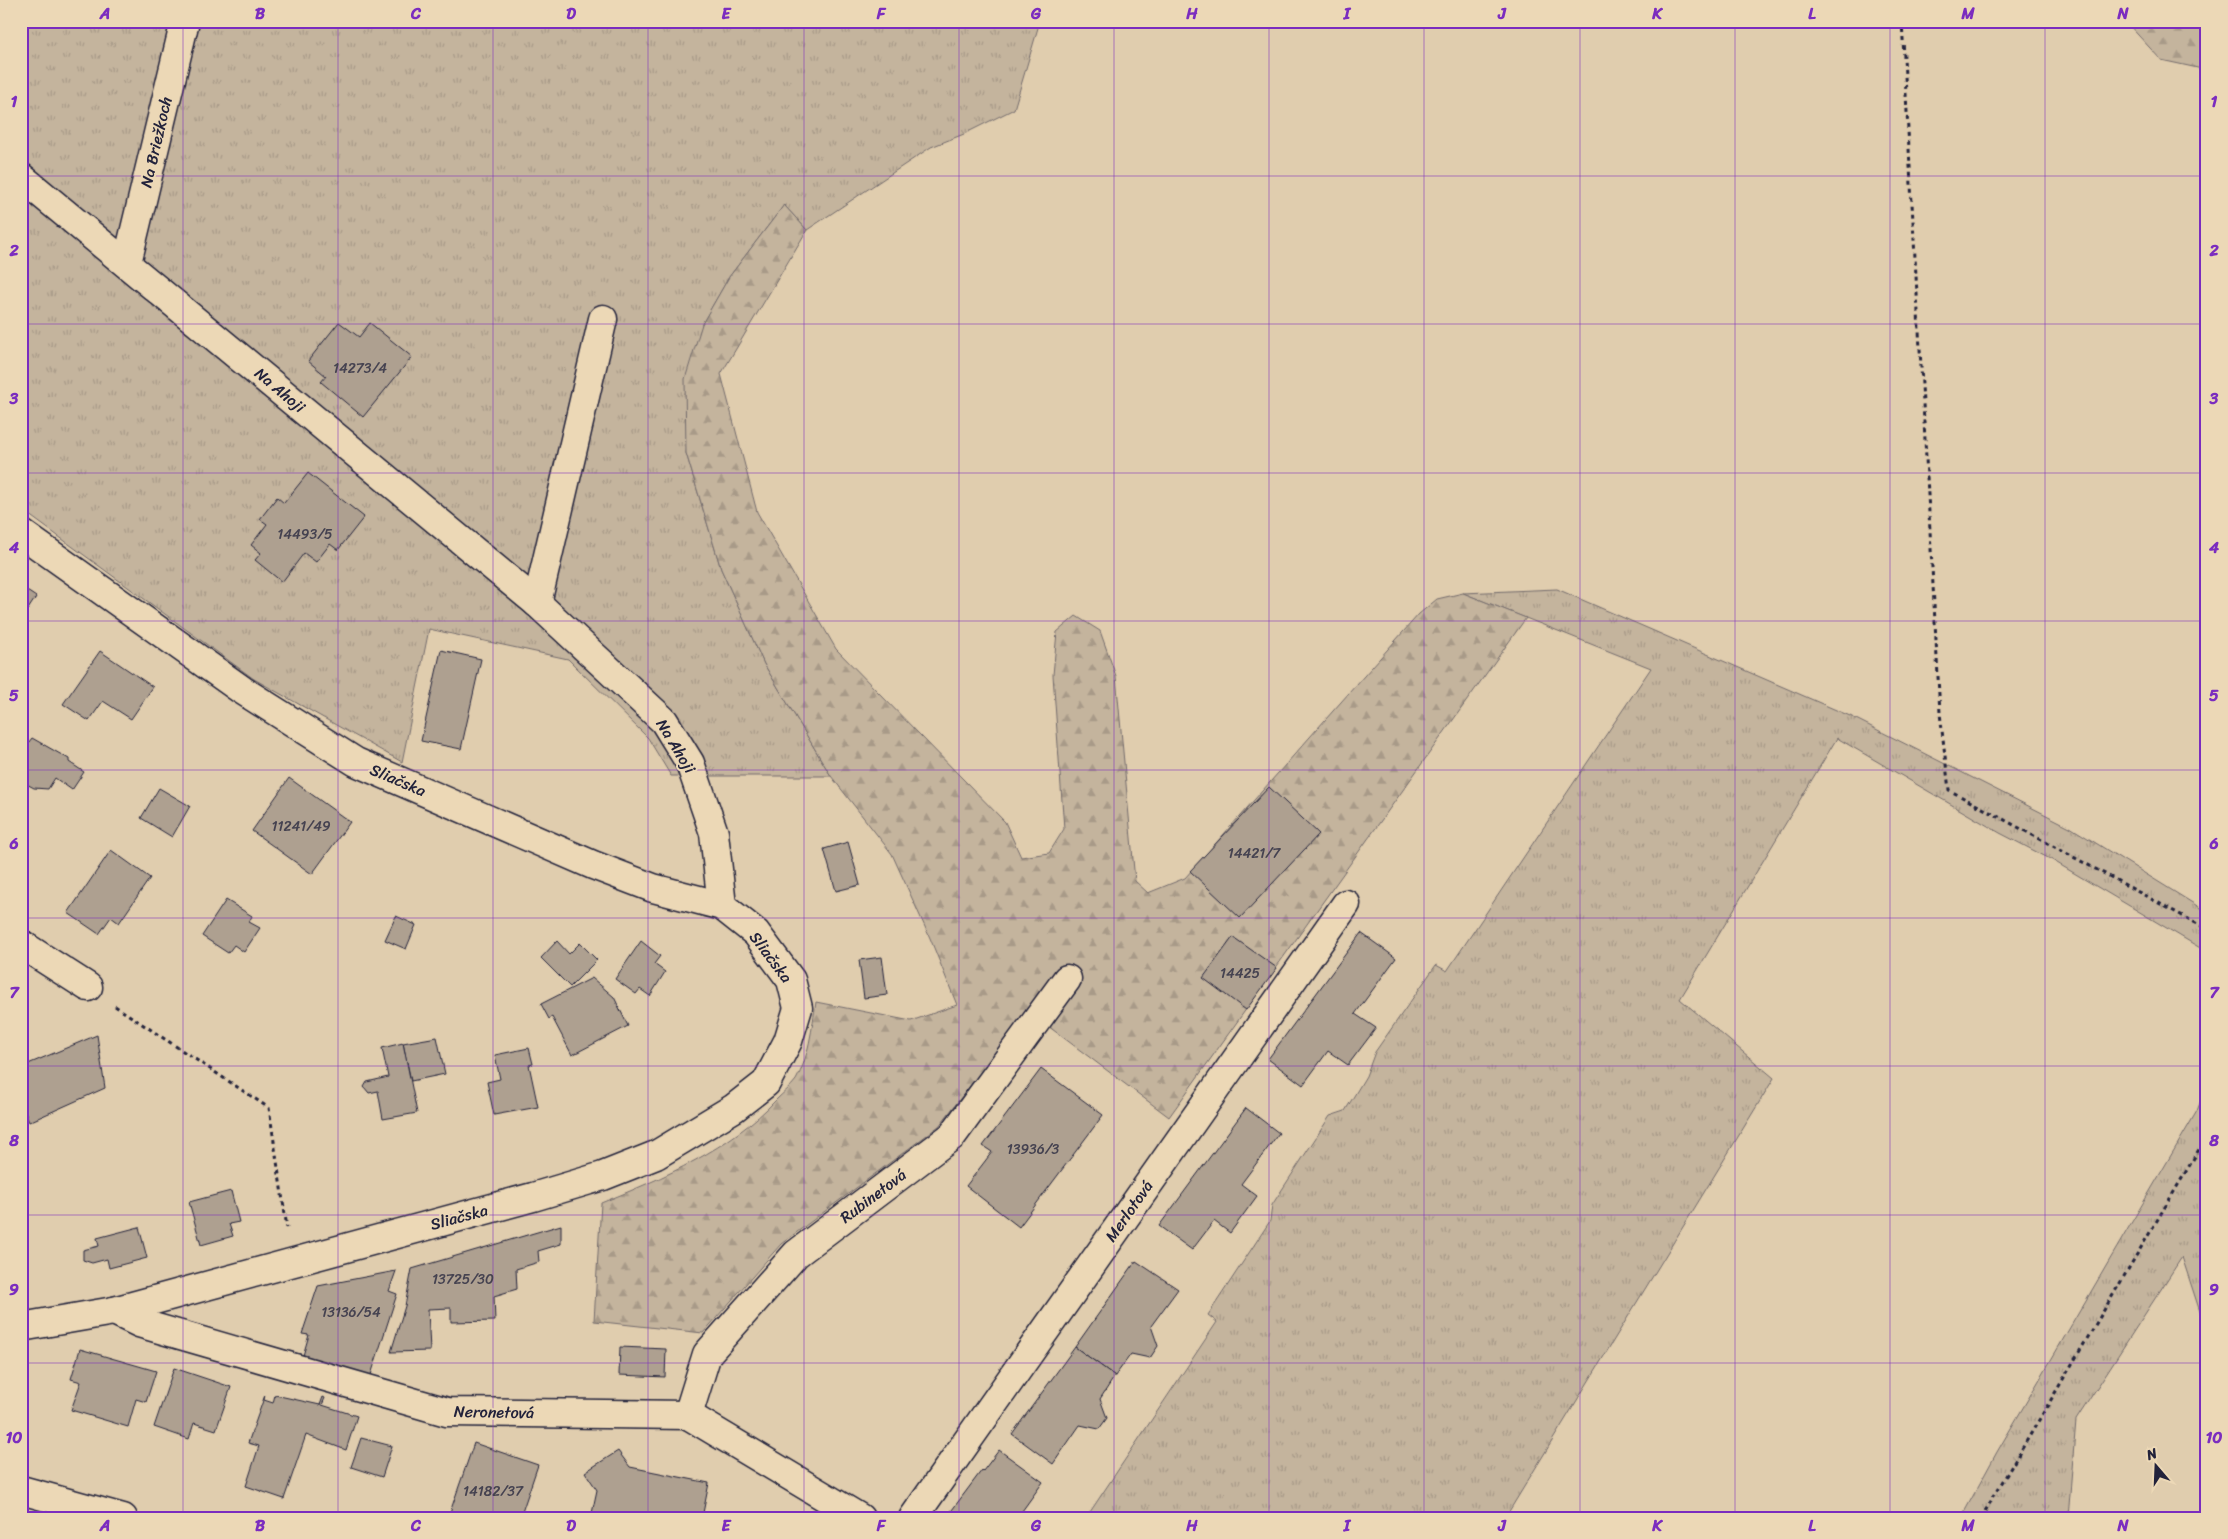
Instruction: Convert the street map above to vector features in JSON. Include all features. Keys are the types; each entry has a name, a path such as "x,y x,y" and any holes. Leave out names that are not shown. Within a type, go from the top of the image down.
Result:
{"street":[{"name":"Na Briežkoch","path":"128,263 185,21"},
{"name":"Na Ahoji","path":"21,177 128,263 537,603 664,721 690,764 714,832 722,906"},
{"path":"537,603 603,319"},
{"name":"Sliačska","path":"21,532 242,690 356,762 619,875 653,888 722,906 756,934 791,980 798,1008 788,1041 766,1083 734,1108 656,1155 603,1176 533,1197 114,1311 21,1327"},
{"name":"Merlotová","path":"913,1518 1346,904"},
{"path":"21,944 88,988"},
{"name":"Rubinetová","path":"688,1415 707,1354 796,1254 952,1136 1067,979"},
{"name":"Neronetová","path":"114,1311 139,1323 447,1412 688,1415"},
{"path":"688,1415 860,1518"},
{"path":"21,1490 123,1518"}],"path":[{"path":"1902,21 1940,713 1949,790 2207,929"},
{"path":"88,988 269,1108 293,1262"},
{"path":"1981,1518 2207,1136"}],"green space":[{"path":"21,21 1040,21 1014,109 964,134 931,147 807,230 784,205 729,277 702,324 686,453 721,569 764,664 831,776 671,776 648,738 568,659 429,629 402,762 254,679 21,509"},
{"path":"2108,21 2207,21 2207,70 2161,60 2127,23"},
{"path":"784,205 807,230 721,374 757,512 836,649 1005,822 1021,857 1049,853 1064,829 1053,675 1057,632 1076,616 1100,631 1116,676 1135,881 1148,893 1185,878 1419,614 1437,599 1463,593 1526,618 1169,1117 1028,1011 939,1126 781,1244 703,1333 594,1321 601,1203 649,1183 695,1160 738,1133 758,1117 796,1080 804,1062 816,1002 911,1021 957,1005 930,938 892,854 831,776 764,664 721,569 686,453 685,379 702,324 729,277"},
{"path":"1557,589 1850,716 2070,827 2207,912 2207,952 2052,860 2000,833 1837,738 1680,999 1774,1078 1505,1518 1086,1518 1217,1322 1208,1315 1270,1221 1272,1205 1330,1116 1345,1111 1366,1076 1375,1052 1436,965 1447,971 1651,668 1463,593"},
{"path":"2207,1084 2207,1333 2182,1257 2076,1420 2068,1518 1961,1518 1997,1452 2197,1111"},
{"path":"2207,1463 2207,1518 2202,1518"}],"building":[{"path":"339,322 359,337 370,323 412,357 363,417 321,382 326,376 308,361"},
{"path":"308,473 364,517 338,550 330,544 316,562 304,553 282,582 255,560 261,553 251,545 267,524 260,519 277,497 284,503"},
{"path":"21,587 36,597 21,620"},
{"path":"441,650 481,659 461,749 421,741"},
{"path":"100,651 153,687 131,719 103,701 89,721 63,704"},
{"path":"32,738 69,759 69,762 84,772 72,790 55,778 48,789 34,788 21,781 21,752"},
{"path":"289,778 350,822 312,874 252,831"},
{"path":"1269,787 1319,834 1240,918 1190,871"},
{"path":"159,788 190,806 172,837 141,818"},
{"path":"848,842 860,885 836,891 824,849"},
{"path":"111,850 150,878 119,923 111,917 99,934 68,913"},
{"path":"226,900 252,916 249,922 260,928 244,952 234,945 228,953 202,936"},
{"path":"396,916 416,925 406,949 385,940"},
{"path":"1361,933 1396,958 1355,1014 1376,1028 1348,1065 1328,1051 1303,1085 1268,1059"},
{"path":"1233,937 1277,968 1246,1010 1203,978"},
{"path":"557,941 569,954 580,943 597,960 570,987 541,958"},
{"path":"641,941 660,956 654,964 665,972 650,996 640,989 636,994 615,979"},
{"path":"882,957 887,995 864,998 859,960"},
{"path":"592,978 614,997 628,1026 572,1055 552,1017 549,1019 541,1004"},
{"path":"97,1035 105,1088 29,1122 21,1102 21,1067"},
{"path":"437,1037 445,1074 411,1081 403,1043"},
{"path":"403,1043 417,1113 383,1119 378,1091 369,1093 364,1087 367,1082 388,1077 382,1048"},
{"path":"529,1048 533,1064 529,1065 538,1107 494,1115 487,1082 500,1079 495,1055"},
{"path":"1041,1069 1103,1115 1019,1227 966,1186 992,1152 983,1146"},
{"path":"1246,1108 1279,1133 1241,1184 1257,1196 1230,1233 1214,1221 1192,1250 1159,1226"},
{"path":"231,1191 239,1222 229,1224 233,1236 201,1245 189,1202"},
{"path":"561,1225 561,1244 538,1251 539,1262 516,1269 517,1289 494,1296 495,1321 451,1322 451,1308 428,1309 430,1351 391,1352 405,1306 412,1269"},
{"path":"139,1227 147,1258 109,1268 107,1259 92,1263 83,1260 83,1250 99,1246 97,1238"},
{"path":"1136,1261 1178,1289 1151,1326 1158,1346 1150,1358 1131,1354 1115,1376 1075,1347"},
{"path":"396,1271 389,1291 397,1294 370,1378 302,1359 309,1335 302,1334 318,1286"},
{"path":"620,1347 666,1349 665,1377 619,1375"},
{"path":"1075,1347 1115,1376 1100,1399 1107,1418 1099,1429 1080,1425 1053,1464 1012,1434"},
{"path":"80,1349 156,1371 146,1402 136,1399 128,1427 71,1410 81,1382 71,1379"},
{"path":"174,1368 231,1387 216,1430 194,1423 189,1439 154,1427"},
{"path":"265,1395 264,1400 273,1403 275,1395 320,1405 323,1397 325,1398 322,1405 357,1416 346,1450 306,1435 284,1499 246,1486 259,1446 248,1443"},
{"path":"361,1438 392,1446 382,1477 351,1467"},
{"path":"474,1443 538,1465 520,1518 448,1518"},
{"path":"999,1450 1043,1482 1017,1518 946,1518 982,1470"},
{"path":"618,1451 630,1467 709,1483 702,1518 591,1518 597,1490 585,1472"}]}
